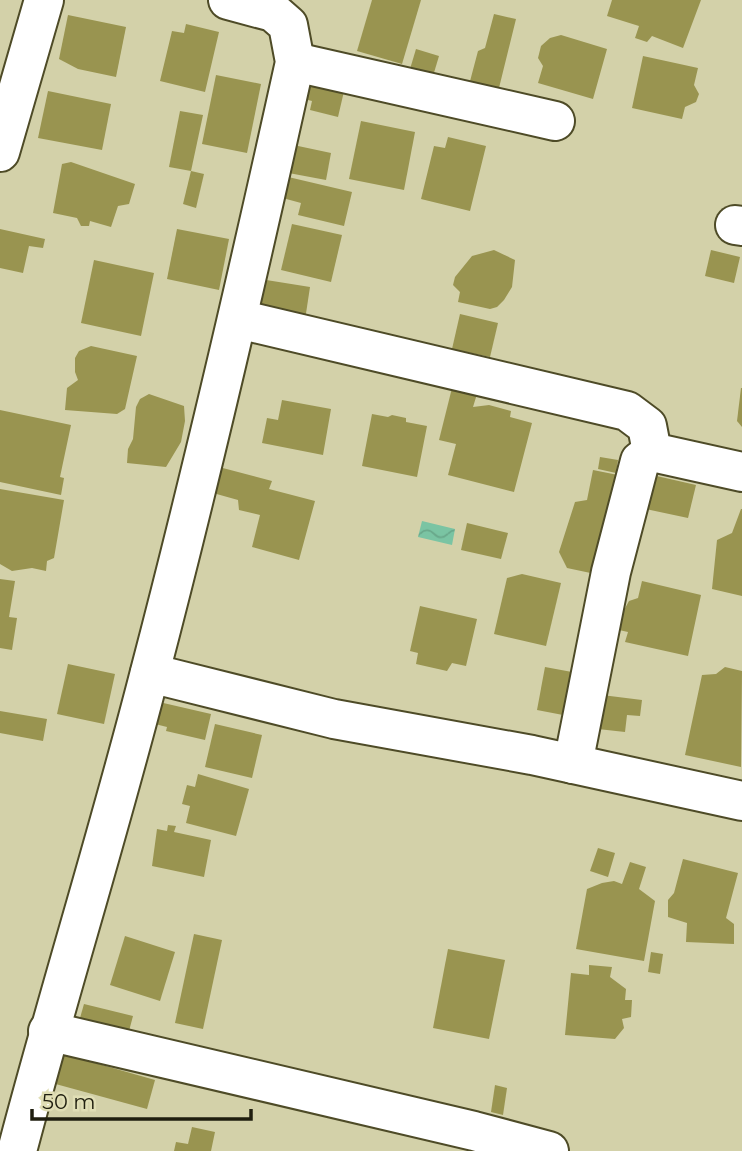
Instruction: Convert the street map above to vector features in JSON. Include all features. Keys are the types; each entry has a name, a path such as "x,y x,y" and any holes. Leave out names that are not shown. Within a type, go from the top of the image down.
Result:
{"street":[{"path":"0,152 44,0"},
{"path":"17,1151 48,1031 150,673 238,319 295,62 288,25 273,12 228,0"},
{"path":"295,62 555,121"},
{"path":"238,319 627,411 647,426 652,452"},
{"path":"573,764 611,572 640,461 652,452 742,472"},
{"path":"150,673 334,719 573,764 742,801"},
{"path":"48,1031 474,1131 548,1151"}],"water":[{"path":"422,521 455,529 452,545 418,537"}],"building":[{"path":"372,0 421,0 402,64 357,51"},
{"path":"612,0 701,0 683,48 652,36 647,42 635,38 639,26 607,16"},
{"path":"494,14 516,19 498,92 469,85 478,51 485,48"},
{"path":"68,15 126,27 116,77 78,69 59,59"},
{"path":"186,24 219,32 205,92 160,81 172,31 184,33"},
{"path":"561,35 607,49 593,99 538,83 543,66 538,58 541,46 550,38"},
{"path":"416,49 439,56 430,86 407,79"},
{"path":"643,56 698,68 694,85 699,94 696,102 685,107 682,119 632,108"},
{"path":"216,75 261,84 247,153 202,144"},
{"path":"305,77 345,87 338,117 310,110 312,101 300,98"},
{"path":"48,91 111,104 102,150 38,138"},
{"path":"180,111 203,115 191,171 169,167"},
{"path":"361,121 415,132 404,190 349,179"},
{"path":"448,137 486,146 470,211 421,199 434,146 445,148"},
{"path":"284,143 331,153 326,180 278,171"},
{"path":"71,162 135,184 129,204 118,206 111,227 90,221 89,226 81,226 77,218 53,213 62,164"},
{"path":"191,171 204,174 196,208 183,204"},
{"path":"284,176 352,192 344,226 298,215 301,203 279,197"},
{"path":"292,224 342,235 331,282 281,270"},
{"path":"0,229 45,239 43,248 29,246 23,273 0,268"},
{"path":"177,229 229,239 219,290 167,279"},
{"path":"494,250 515,260 512,287 504,300 497,307 490,309 458,302 460,292 453,285 455,277 472,256"},
{"path":"711,250 740,257 734,283 705,276"},
{"path":"94,260 154,273 141,336 81,323"},
{"path":"260,279 310,287 305,320 255,312"},
{"path":"460,314 498,323 490,357 452,349"},
{"path":"91,346 137,356 125,409 117,414 65,410 67,388 78,380 75,358 79,351"},
{"path":"452,388 477,394 473,407 489,405 511,411 510,417 532,423 514,492 448,475 456,444 439,440"},
{"path":"742,388 742,427 737,421"},
{"path":"149,394 184,406 185,421 181,442 166,467 127,463 128,449 133,439 136,407 140,399"},
{"path":"282,400 331,409 323,455 262,443 267,418 278,420"},
{"path":"0,410 71,425 60,477 64,478 61,495 0,482"},
{"path":"372,414 406,418 406,422 427,426 417,477 362,466"},
{"path":"600,457 618,460 616,473 598,469"},
{"path":"219,467 272,481 269,489 315,501 299,560 252,547 260,515 239,510 238,500 213,493"},
{"path":"593,470 618,475 600,575 567,568 559,552 575,502 587,500"},
{"path":"648,474 696,485 688,518 641,508"},
{"path":"0,489 64,500 54,558 47,561 46,571 32,568 12,571 0,564"},
{"path":"741,509 742,596 712,589 717,540 732,533"},
{"path":"467,523 508,533 501,559 461,550"},
{"path":"522,574 561,583 546,646 494,634 507,578"},
{"path":"0,579 15,581 9,617 17,618 12,650 0,648"},
{"path":"642,581 701,595 688,656 625,642 628,632 610,628 614,610 623,612 629,601 638,598"},
{"path":"420,606 477,619 466,666 452,663 447,671 416,664 418,653 410,651"},
{"path":"68,664 115,674 104,724 57,714"},
{"path":"545,667 572,672 563,715 537,710"},
{"path":"725,667 742,671 741,767 685,755 702,675 716,674"},
{"path":"602,695 642,700 640,716 627,715 625,732 598,729"},
{"path":"159,702 211,714 205,740 166,731 167,727 155,724"},
{"path":"0,711 47,719 43,741 0,733"},
{"path":"215,724 262,735 252,778 205,767"},
{"path":"198,774 249,789 236,836 186,823 190,806 182,804 187,785 195,787"},
{"path":"168,825 176,826 174,832 211,840 204,877 152,866 157,829 167,831"},
{"path":"598,848 615,853 608,877 590,871"},
{"path":"683,859 738,873 726,918 734,924 734,944 686,942 687,923 668,917 668,900 674,893"},
{"path":"630,862 646,867 639,889 655,901 644,961 576,949 587,889 614,881 622,884"},
{"path":"194,934 222,940 203,1029 175,1023"},
{"path":"125,936 175,952 160,1001 110,985"},
{"path":"448,949 505,960 489,1039 433,1028"},
{"path":"651,952 663,954 660,974 648,972"},
{"path":"589,965 612,967 610,977 626,989 625,1000 632,1000 631,1017 622,1019 624,1028 615,1039 565,1035 571,973 589,975"},
{"path":"84,1004 133,1016 129,1031 80,1018"},
{"path":"60,1053 155,1080 147,1109 52,1083"},
{"path":"495,1085 507,1088 503,1115 491,1112"},
{"path":"192,1127 215,1132 211,1151 174,1151 176,1142 188,1144"}]}
